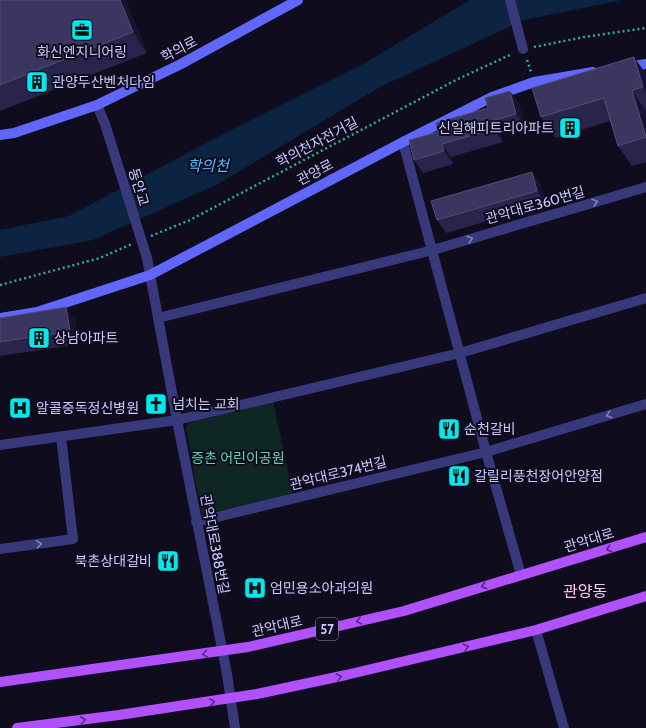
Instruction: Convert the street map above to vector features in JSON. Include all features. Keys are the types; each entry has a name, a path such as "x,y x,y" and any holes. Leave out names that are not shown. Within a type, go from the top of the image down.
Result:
{"main road":[{"name":"관악대로","path":"0,682 222,651 404,612 646,537"},
{"path":"16,728 119,715 257,694 346,675 536,630 646,596"}],"street":[{"name":"학의로","path":"0,135 14,133 98,105 181,64 298,0"},
{"path":"510,0 522,45"},
{"path":"616,68 646,64"},
{"name":"관양로","path":"0,318 37,312 150,275 492,97 534,82 601,70"},
{"name":"동안교","path":"98,105 147,258 150,275"},
{"path":"403,142 486,452 521,575"},
{"name":"관악대로360번길","path":"433,250 646,187"},
{"path":"158,318 433,250"},
{"name":"관악대로388번길","path":"150,275 196,522 227,674 235,728"},
{"path":"0,445 177,420 460,353 646,298"},
{"path":"486,452 646,404"},
{"path":"0,549 73,539 61,437"},
{"name":"관악대로374번길","path":"196,522 486,452"},
{"path":"536,630 564,728"}],"path":[{"name":"학의천자전거길","path":"149,237 190,220 522,45 646,28"},
{"path":"522,45 534,82"},
{"path":"0,285 100,258 135,243"}],"green space":[{"name":"증촌 어린이공원","path":"273,402 293,494 205,514 201,512 186,428 188,423"}],"water":[{"name":"학의천","path":"470,0 622,0 524,20 382,86 218,184 93,240 0,257 0,230 69,216 223,134 365,63"}],"building":[{"name":"관양두산벤처다임","path":"0,0 120,0 133,32 0,85"},
{"path":"634,57 643,87 632,90 646,137 618,146 604,98 541,117 532,88"},
{"path":"510,91 516,114 492,121 494,129 442,144 444,151 414,160 409,140 438,132 436,123 488,108 485,98"},
{"path":"532,172 537,191 437,220 431,201"},
{"path":"66,307 70,331 0,342 0,318"}],"place":[{"name":"화신엔지니어링","path":"82,30"},
{"name":"관양두산벤처다임","path":"37,82"},
{"name":"신일해피트리아파트","path":"570,128"},
{"name":"상남아파트","path":"39,338"},
{"name":"넘치는 교회","path":"156,404"},
{"name":"알콜중독정신병원","path":"20,408"},
{"name":"순천갈비","path":"449,429"},
{"name":"갈릴리풍천장어안양점","path":"459,476"},
{"name":"북촌상대갈비","path":"168,561"},
{"name":"엄민용소아과의원","path":"255,588"}],"district":[{"name":"관양동","path":"585,591"}]}
